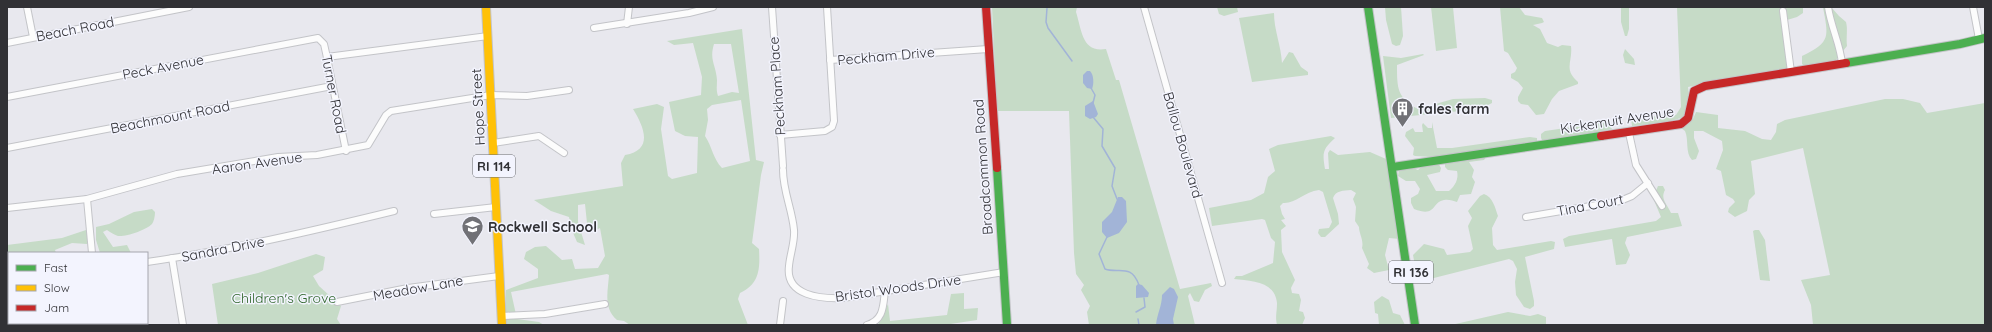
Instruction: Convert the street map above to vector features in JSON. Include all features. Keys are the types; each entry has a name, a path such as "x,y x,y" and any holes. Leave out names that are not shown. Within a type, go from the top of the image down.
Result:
{"street":[{"path":"27,7 33,37"},
{"name":"Beach Road","path":"7,43 189,7"},
{"name":"Hope Street","path":"486,7 502,325"},
{"path":"627,24 630,7"},
{"path":"594,28 627,24 714,7"},
{"name":"Peckham Place","path":"772,7 783,168"},
{"path":"827,7 830,60"},
{"name":"Broadcommon Road","path":"986,7 1007,325"},
{"name":"Ballou Boulevard","path":"1144,7 1222,282"},
{"name":"RI 136","path":"1368,7 1415,325"},
{"path":"1828,7 1839,45 1842,64"},
{"path":"1973,7 1982,38"},
{"path":"1783,11 1791,72"},
{"path":"327,56 488,36"},
{"name":"Peck Avenue","path":"7,97 312,38 319,39"},
{"name":"Kickemuit Avenue","path":"1393,168 1629,133 1684,123 1688,118 1693,93 1699,88 1960,44 1982,38"},
{"name":"Turner Road","path":"319,39 324,44 327,56 346,150"},
{"name":"Peckham Drive","path":"780,135 820,132 832,128 834,121 830,60 988,48"},
{"name":"Beachmount Road","path":"7,148 332,86"},
{"name":"Aaron Avenue","path":"7,208 87,199 177,174 278,157 304,156 346,150 368,145 389,112 491,95 527,96 569,90"},
{"path":"1629,133 1634,160 1662,206"},
{"path":"493,143 539,136 564,153"},
{"name":"Bristol Woods Drive","path":"783,168 784,187 792,212 794,234 789,266 789,277 792,284 803,293 826,298 843,298 1004,272"},
{"name":"Tina Court","path":"1526,217 1620,201 1632,196 1648,183"},
{"path":"87,199 92,252"},
{"path":"434,214 496,207"},
{"name":"Sandra Drive","path":"148,262 298,234 394,211"},
{"name":"RI 136","path":"1400,219 1421,325"},
{"path":"172,258 183,325"},
{"name":"Meadow Lane","path":"337,302 414,287 499,276"},
{"path":"867,325 874,323 880,318 883,310 885,291"},
{"path":"780,325 783,301"},
{"path":"502,316 545,314 605,304"}],"green space":[{"path":"992,7 1077,7 1076,12 1084,39 1092,48 1106,49 1116,80 1119,80 1180,289 1211,283 1212,286 1205,290 1199,302 1194,301 1190,293 1188,296 1195,325 1089,325 1087,312 1090,306 1081,290 1084,285 1076,274 1074,253 1069,111 997,111"},
{"path":"1217,7 1237,7 1238,12 1224,16 1219,14"},
{"path":"1385,7 1401,7 1403,36 1400,45 1396,46 1392,44 1386,20"},
{"path":"1431,7 1453,7 1457,48 1436,51"},
{"path":"1500,7 1519,7 1525,15 1542,18 1544,22 1533,25 1540,29 1547,43 1558,47 1562,45 1571,46 1570,69 1578,84 1559,91 1552,99 1544,114 1536,115 1528,105 1521,104 1518,101 1518,97 1523,88 1518,82 1511,78 1511,74 1515,72 1517,68 1508,53 1504,51"},
{"path":"1621,7 1629,7 1629,29 1627,36 1625,36 1621,22"},
{"path":"1677,7 1803,7 1803,13 1797,17 1787,20 1789,69 1736,77 1688,87 1689,107 1687,113 1683,116 1670,121 1632,126 1631,118 1676,115 1681,107"},
{"path":"1823,7 1831,7 1846,22 1847,46 1835,61 1805,67 1802,64 1802,56 1819,47 1826,37"},
{"path":"1274,13 1282,63 1289,52 1293,53 1301,67 1308,72 1308,75 1252,82 1239,18"},
{"path":"742,29 756,160 764,162 752,243 759,249 759,269 752,285 740,293 738,299 748,325 630,325 624,321 617,320 610,310 607,299 609,275 607,274 511,292 517,319 539,322 544,325 506,325 506,290 538,278 538,269 524,259 526,252 535,247 546,246 562,260 572,259 575,269 598,268 605,256 600,228 596,230 587,223 585,204 578,205 578,222 585,245 577,242 571,228 569,217 551,211 534,200 623,186 621,163 625,155 640,148 644,137 643,130 633,109 657,104 664,107 661,129 668,176 672,179 697,173 698,137 685,136 675,131 669,102 701,95 702,77 693,43 674,45 667,41","holes":["714,44 731,44 739,93 732,92 718,96 717,80 712,58","741,100 750,161 722,168 705,136 708,120 707,109 712,105"]},
{"path":"1625,49 1634,59 1635,65 1625,63 1623,55"},
{"path":"1424,55 1397,65 1397,80 1400,92 1406,101 1411,105 1418,109 1453,99 1485,98 1492,100 1492,103 1480,109 1391,118 1383,56 1401,58"},
{"path":"1885,99 1903,99 1920,103 1927,113 1985,103 1985,325 1813,325 1811,305 1801,280 1830,275 1803,148 1751,161 1755,194 1749,200 1747,211 1735,217 1728,212 1729,208 1735,202 1726,195 1721,171 1716,169 1723,150 1722,141 1703,131 1694,131 1694,138 1699,151 1696,159 1692,160 1688,150 1685,131 1681,128 1693,119 1696,112 1718,115 1718,128 1745,131 1762,139 1771,140 1776,132 1777,124 1785,120"},
{"path":"1432,122 1437,148 1452,148 1530,137 1537,138 1537,141 1433,157 1413,155 1414,148 1405,136 1406,132 1413,128 1415,132 1423,132 1423,123 1428,128 1432,128"},
{"path":"1607,122 1612,129 1543,142 1541,138 1541,134 1545,131"},
{"path":"1331,136 1335,138 1324,151 1325,169 1329,169 1328,153 1330,150 1338,155 1370,152 1386,159 1400,239 1389,238 1385,255 1389,270 1374,273 1367,268 1369,264 1362,248 1359,227 1355,221 1356,207 1353,199 1356,193 1351,190 1340,191 1334,195 1333,198 1338,214 1339,224 1325,237 1321,237 1318,233 1319,229 1329,228 1332,222 1323,192 1319,190 1314,191 1292,202 1283,203 1280,206 1285,219 1281,220 1286,226 1281,230 1282,252 1295,280 1291,288 1292,293 1299,294 1301,300 1299,311 1303,312 1305,318 1302,325 1277,325 1277,303 1272,290 1267,286 1255,282 1234,279 1236,276 1242,276 1273,263 1275,242 1271,238 1265,220 1262,219 1212,226 1209,208 1251,200 1264,193 1268,177 1275,171 1269,149 1278,145"},
{"path":"1486,157 1484,160 1469,162 1474,170 1472,177 1475,182 1471,194 1460,195 1457,202 1448,200 1440,201 1433,209 1427,212 1414,209 1411,203 1411,198 1418,194 1420,189 1415,181 1406,181 1398,176 1399,170 1408,166 1418,170 1424,164 1436,160 1441,168 1440,172 1427,175 1436,191 1449,191 1456,182 1457,171 1448,170 1445,167 1445,159"},
{"path":"1658,186 1663,186 1665,190 1663,196 1665,202 1671,213 1678,213 1682,226 1627,237 1625,243 1630,255 1626,264 1616,265 1612,239 1565,247 1563,239 1569,236 1656,221 1661,217 1653,198"},
{"path":"1484,194 1492,200 1498,216 1492,228 1493,245 1497,250 1551,241 1555,242 1554,249 1525,257 1534,301 1534,306 1530,309 1524,307 1516,295 1515,282 1517,269 1513,261 1509,259 1418,282 1413,255 1424,244 1444,249 1447,255 1470,252 1473,249 1468,226 1472,218 1468,211 1480,196"},
{"path":"152,209 155,212 153,223 141,231 122,236 117,236 107,230 103,232 113,247 127,245 130,252 100,252 96,240 96,227 109,224 134,212"},
{"path":"86,230 89,232 87,244 72,243 55,250 56,252 8,252 7,299 7,245 62,238"},
{"path":"1759,230 1765,240 1770,281 1760,280 1753,231"},
{"name":"Children's Grove","path":"316,254 325,257 323,270 313,276 319,286 341,306 337,319 341,325 218,325 212,284 258,273"},
{"path":"964,293 964,309 978,308 977,320 944,325 878,325 888,304 890,321 947,315 951,294"},
{"path":"1382,296 1389,300 1393,313 1400,315 1405,325 1379,325 1378,314 1375,313 1374,302"},
{"path":"1508,312 1530,316 1538,314 1546,317 1546,325 1451,325"}],"water":[{"path":"1087,71 1090,71 1093,77 1092,89 1087,88 1083,83 1083,75"},
{"path":"1093,101 1098,114 1096,117 1090,119 1085,116 1085,106"},
{"path":"1118,197 1122,197 1126,201 1127,222 1119,233 1107,238 1102,232 1102,222 1112,212"},
{"path":"1138,284 1142,285 1149,293 1148,297 1136,298 1136,286"},
{"path":"1170,287 1174,289 1178,297 1173,319 1174,325 1156,325 1162,295"}],"waterway":[{"path":"1047,8 1046,22 1048,28 1072,61"},
{"path":"1091,88 1095,95 1093,103"},
{"path":"1093,117 1103,129 1102,146 1115,168 1112,186 1117,199"},
{"path":"1107,237 1099,254 1105,269 1128,272 1136,278 1139,285"},
{"path":"1136,312 1145,307 1144,298"},
{"path":"1138,319 1139,325"}],"traffic: fast":[{"path":"1368,7 1415,325"},
{"path":"1846,63 1960,44 1985,38"},
{"path":"1393,167 1601,136"},
{"path":"997,168 1007,325"}],"traffic: slow":[{"path":"486,7 502,325"}],"traffic: jam":[{"path":"986,7 997,168"},
{"path":"1601,136 1681,124 1688,118 1694,91 1705,86 1846,63"}],"place":[{"name":"fales farm","path":"1402,128"},
{"name":"Rockwell School","path":"473,246"}]}
